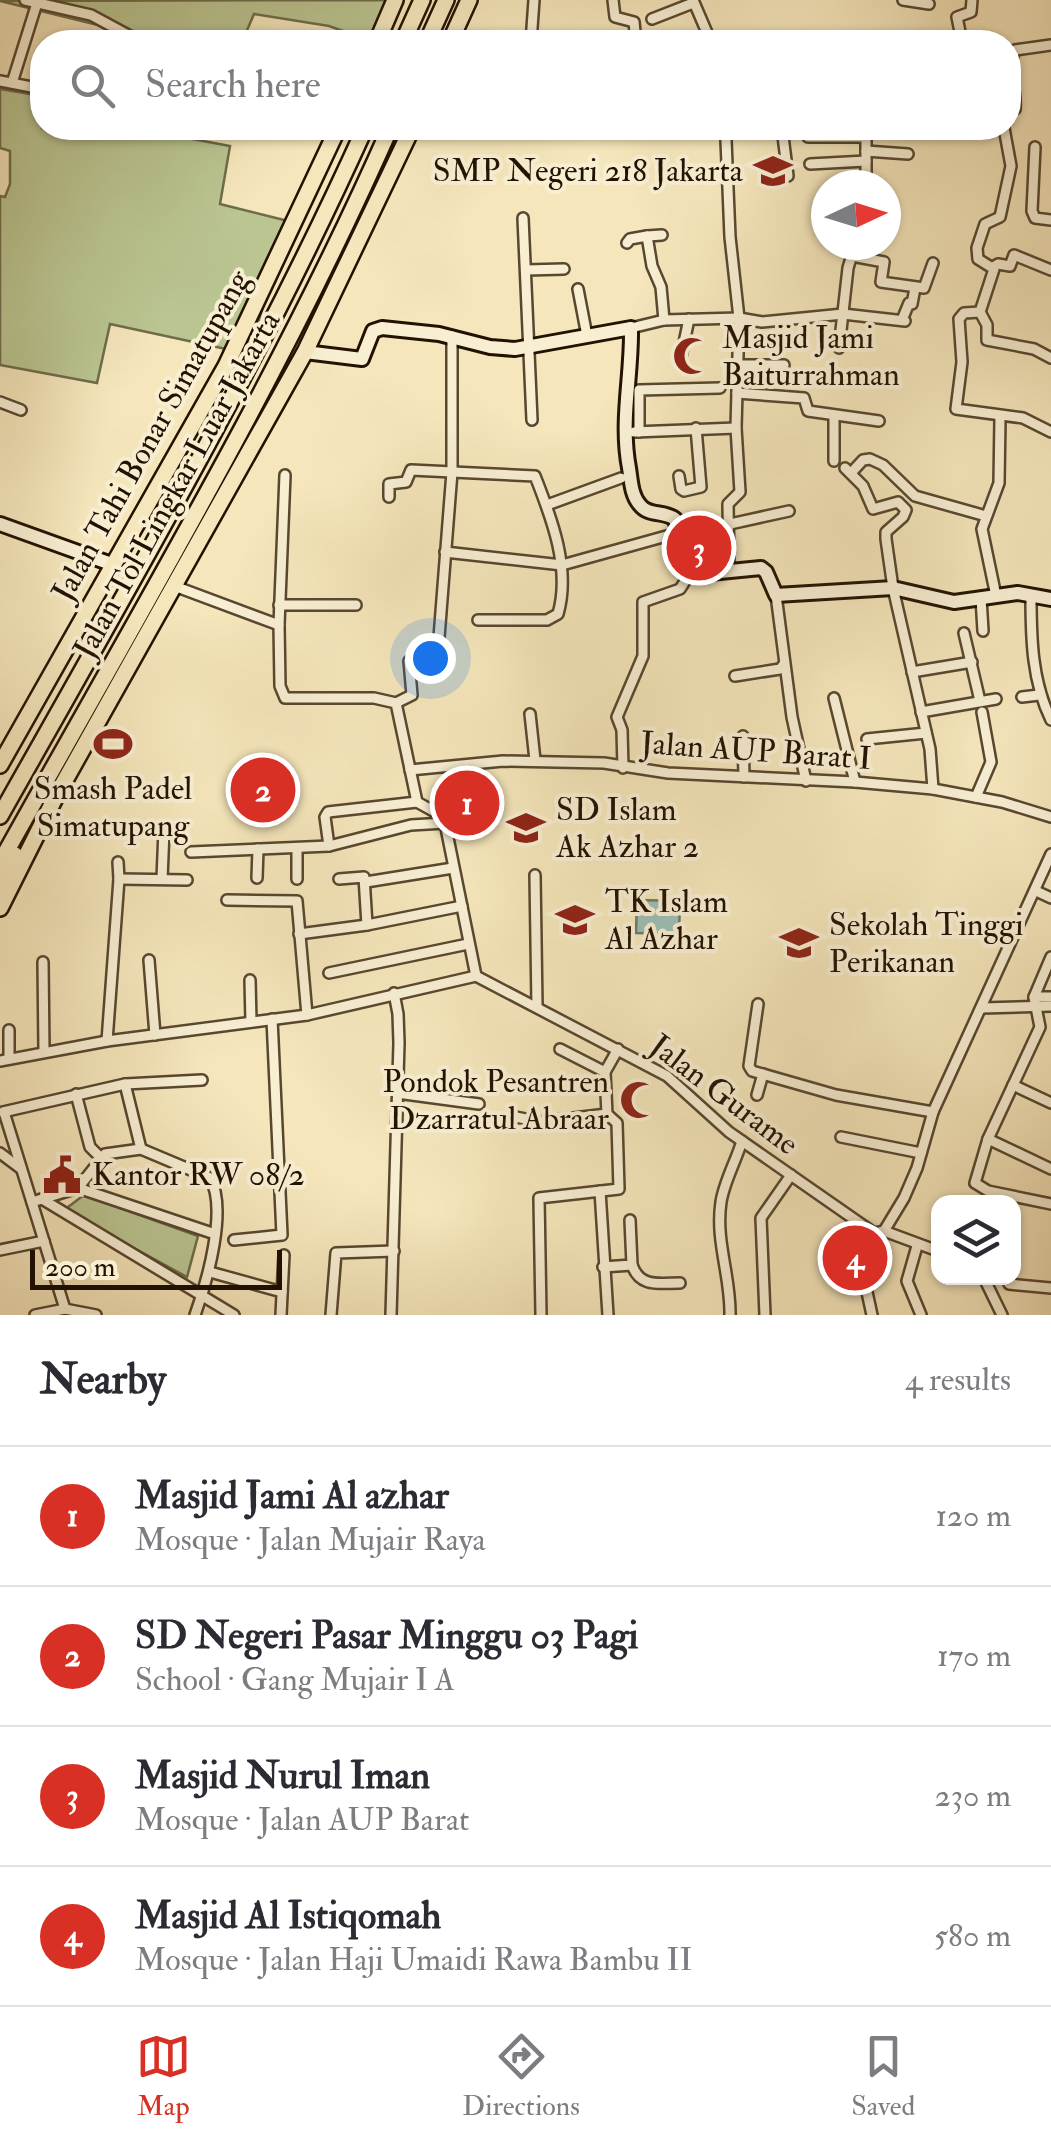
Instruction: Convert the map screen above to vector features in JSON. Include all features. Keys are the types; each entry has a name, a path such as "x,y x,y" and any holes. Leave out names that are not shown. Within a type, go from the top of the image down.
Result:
{"highway":[{"path":"382,30 395,0"},
{"path":"408,30 422,0"},
{"path":"433,30 446,0"},
{"path":"455,30 469,0"},
{"name":"Jalan Tahi Bonar Simatupang","path":"0,765 226,366 332,140"},
{"name":"Jalan Tol Lingkar Luar Jakarta","path":"0,816 264,341 359,140"},
{"name":"Jalan Tol Lingkar Luar Jakarta","path":"0,863 269,380 384,140"},
{"path":"0,908 55,798 305,352 406,140"},
{"path":"0,799 60,698 70,692"},
{"path":"0,885 66,758 69,739"}],"street":[{"path":"25,0 92,15 119,30"},
{"path":"531,30 534,0"},
{"path":"613,0 614,16 634,22 635,30"},
{"path":"902,0 928,4"},
{"path":"960,30 957,17 971,12 972,0"},
{"path":"12,83 38,2"},
{"path":"652,19 693,2 706,30"},
{"path":"1021,49 1051,45"},
{"path":"0,81 30,87"},
{"path":"726,140 730,236 739,318 736,428 740,492 728,504 730,569"},
{"path":"784,140 788,176"},
{"path":"866,140 866,170"},
{"path":"993,268 978,259 977,248 987,222 1000,217 1009,180 1006,140"},
{"path":"1035,148 1032,210 1035,218 1051,220"},
{"path":"810,164 908,154"},
{"path":"523,218 532,420"},
{"path":"627,243 630,238 662,234"},
{"path":"648,236 652,266 662,288 664,320"},
{"path":"1051,270 1014,255 1010,266 998,264 993,268 980,312 987,326 987,340 1034,349 1051,358"},
{"path":"839,348 851,260"},
{"path":"879,260 884,262 881,282 916,288 924,288 934,262"},
{"path":"526,270 564,269"},
{"path":"305,352 362,359 374,331 382,328 452,336 490,347 529,348 690,318 762,322 843,314 904,320 916,288"},
{"path":"578,290 586,336"},
{"path":"980,312 964,313 959,319 961,388 955,406 958,410 1000,418 1024,418 1051,432"},
{"path":"682,357 690,318"},
{"path":"631,328 623,433 630,481 638,504 650,512 670,514 676,522 689,575 730,569 764,570 776,596 806,781"},
{"path":"285,474 279,625 280,686 285,698 374,698 396,702 412,695 409,661 438,652 452,472 452,336"},
{"path":"739,365 784,365"},
{"path":"638,432 640,390 720,388"},
{"path":"738,393 804,398 808,411 879,421"},
{"path":"0,402 21,410"},
{"path":"834,416 834,461"},
{"path":"996,596 983,535 999,483 1000,418"},
{"path":"680,476 680,489 701,486 696,428"},
{"path":"623,433 736,428"},
{"path":"933,789 926,733 893,588 886,534 876,510 848,470 863,460 876,460 916,496 986,516"},
{"path":"389,497 388,484 406,482 410,470 536,476 562,565 562,602 558,614 552,619 478,620"},
{"path":"546,505 622,478"},
{"path":"876,510 898,502 906,510 886,534"},
{"path":"730,524 789,512"},
{"path":"0,524 114,565"},
{"path":"445,552 562,565 670,535"},
{"name":"Jalan AUP Barat I","path":"689,575 680,589 642,602 642,656 618,717 622,768 933,789 1051,816"},
{"path":"177,586 279,625"},
{"path":"776,596 893,588 946,601 996,596 1051,599"},
{"path":"1031,596 1030,630 1039,695 1051,720"},
{"path":"981,598 983,631"},
{"path":"280,605 356,605"},
{"path":"964,633 980,701"},
{"path":"912,672 972,662"},
{"path":"734,676 780,670 784,664"},
{"path":"1022,697 1039,695"},
{"path":"834,698 854,782"},
{"path":"921,712 996,699"},
{"path":"396,702 418,802"},
{"path":"976,797 991,762 982,712"},
{"path":"530,714 535,760"},
{"path":"867,740 926,733"},
{"path":"743,736 744,777"},
{"path":"410,770 535,760 604,763 622,768"},
{"path":"9,1030 4,1060 107,1040 251,1022 272,1024 476,976 445,823 435,812 418,802 328,812 325,817 329,846"},
{"path":"191,852 329,846 411,826 445,823"},
{"path":"162,879 164,830"},
{"path":"297,848 297,879"},
{"path":"258,850 258,878"},
{"path":"872,1315 865,1283 872,1245 904,1198 933,1112 1051,854"},
{"path":"107,1040 118,862"},
{"path":"366,882 453,868"},
{"path":"535,875 537,1006"},
{"path":"339,880 362,876 366,882 367,924"},
{"path":"119,879 187,880"},
{"path":"1036,891 1051,898"},
{"path":"228,900 296,906 307,1015"},
{"path":"298,934 462,906"},
{"path":"329,973 468,944"},
{"path":"1051,957 1034,1001 1040,1027 988,1140 975,1184 985,1190 1051,1204"},
{"path":"149,960 154,1035"},
{"path":"43,962 44,1051"},
{"name":"Jalan Gurame","path":"476,976 667,1076 742,1142 789,1177 879,1232 931,1249"},
{"path":"250,980 251,1022"},
{"path":"392,1315 398,1014 394,995"},
{"path":"984,1006 1051,997"},
{"path":"1034,1001 1051,1006"},
{"path":"758,1004 749,1066 752,1071 836,1096 933,1112"},
{"path":"234,1240 281,1236 282,1232 272,1024"},
{"path":"1040,1027 1051,1032"},
{"path":"560,1049 606,1069"},
{"path":"607,1114 606,1069 616,1052"},
{"path":"756,1095 763,1074"},
{"path":"65,1309 44,1241 37,1201 2,1112 125,1084 202,1080"},
{"path":"125,1084 141,1148"},
{"path":"1013,1085 1051,1103"},
{"path":"396,1093 479,1104"},
{"path":"76,1094 90,1147 101,1158"},
{"path":"516,1117 540,1122 607,1114 617,1122 619,1189 544,1196 538,1200 542,1315"},
{"path":"841,1137 921,1153"},
{"path":"988,1140 1051,1169"},
{"path":"730,1315 729,1285 722,1262 721,1200 742,1142"},
{"path":"37,1201 78,1188 106,1154 141,1148 213,1180 216,1234 210,1272 196,1315"},
{"path":"0,1152 22,1169"},
{"path":"765,1315 761,1218 789,1177"},
{"path":"78,1188 216,1234"},
{"path":"600,1192 608,1315"},
{"path":"37,1201 234,1315"},
{"path":"630,1220 636,1276 647,1283 680,1282"},
{"path":"0,1250 44,1241"},
{"path":"917,1246 907,1282 921,1315"},
{"path":"331,1315 336,1253 394,1251"},
{"path":"280,1315 284,1255"},
{"path":"603,1268 632,1266"},
{"path":"210,1272 282,1292"},
{"path":"987,1285 1002,1315"},
{"path":"1020,1285 1051,1288"},
{"path":"36,1315 65,1309 96,1315"}],"green space":[{"path":"388,0 373,30 340,30 254,14 247,30 114,30 0,1"},
{"path":"0,89 30,94 30,140 198,140 230,146 220,204 288,221 249,354 110,324 97,383 0,365 0,196 5,197 10,184 10,151 0,148"},
{"path":"84,1195 198,1236 187,1277 64,1210"}],"water":[{"path":"637,900 680,901 679,934 636,933"}],"place":[{"name":"SMP Negeri 218 Jakarta","path":"773,171"},
{"name":"Masjid Jami Baiturrahman","path":"692,356"},
{"name":"Masjid Nurul Iman","path":"699,548"},
{"name":"Smash Padel Simatupang","path":"113,744"},
{"name":"SD Negeri Pasar Minggu 03 Pagi","path":"263,790"},
{"name":"Masjid Jami Al azhar","path":"467,803"},
{"name":"SD Islam Ak Azhar 2","path":"526,828"},
{"name":"TK Islam Al Azhar","path":"575,920"},
{"name":"Sekolah Tinggi Perikanan","path":"799,943"},
{"name":"Pondok Pesantren Dzarratul Abraar","path":"639,1100"},
{"name":"Kantor RW 08/2","path":"62,1175"},
{"name":"Masjid Al Istiqomah","path":"855,1258"}]}
